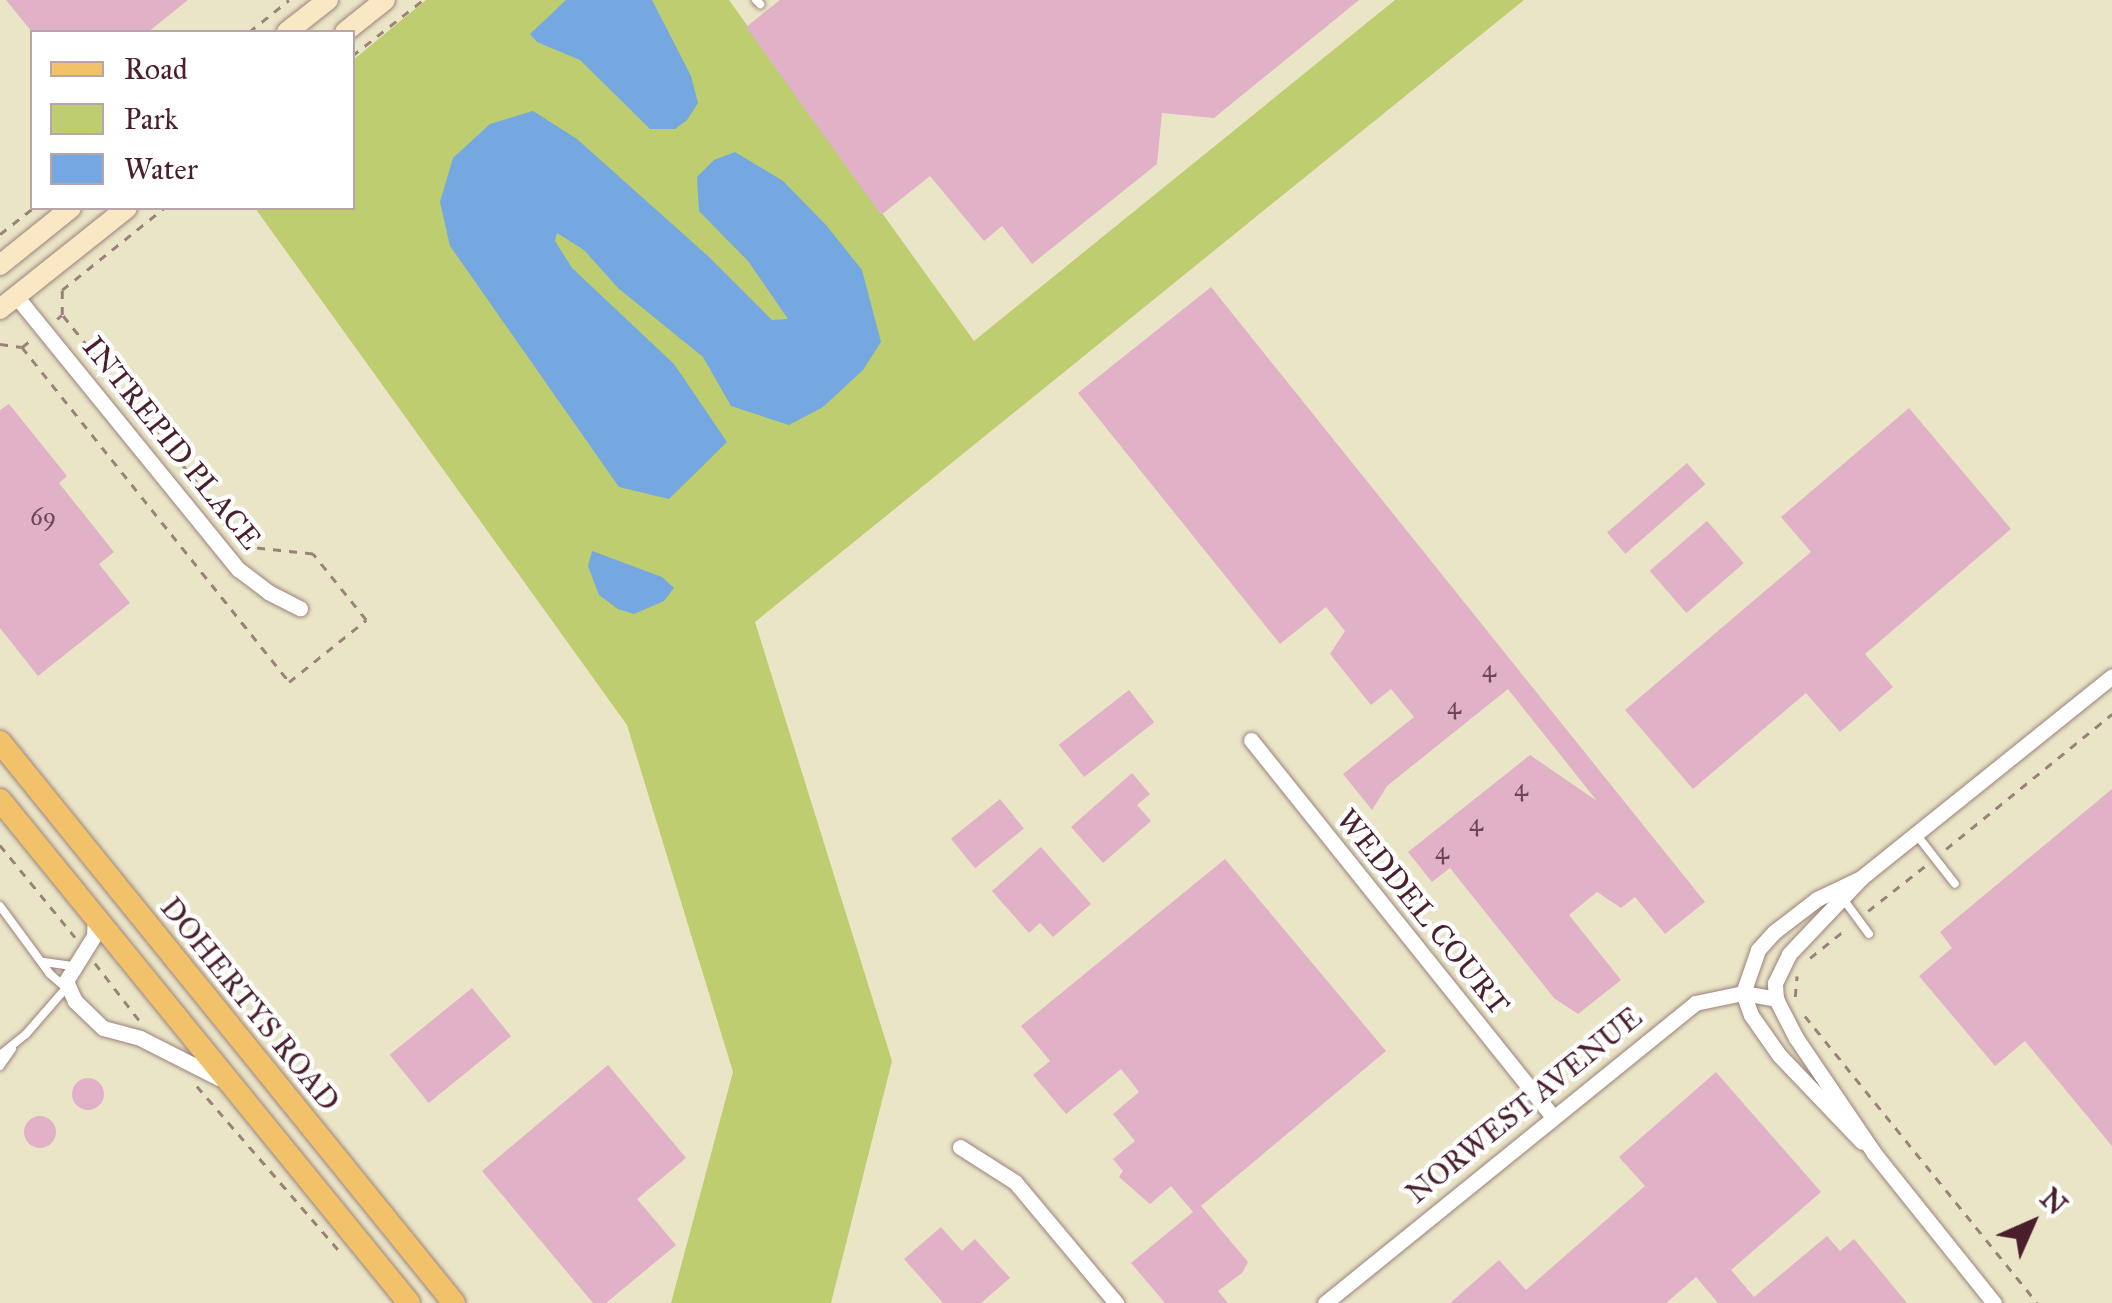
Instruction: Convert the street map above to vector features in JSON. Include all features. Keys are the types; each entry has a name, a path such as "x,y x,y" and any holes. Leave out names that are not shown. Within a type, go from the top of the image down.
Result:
{"main road":[{"name":"DOHERTYS ROAD","path":"0,742 454,1303"},
{"path":"0,800 408,1303"},
{"path":"349,1228 375,1206"}],"street":[{"path":"290,30 328,0"},
{"path":"347,30 385,0"},
{"path":"0,265 69,210"},
{"path":"8,303 124,210"},
{"name":"INTREPID PLACE","path":"8,303 44,331 238,569 268,592 300,608"},
{"path":"1874,1153 1830,1112 1778,1054 1751,1015 1743,993 1747,972 1766,941 1840,895 2112,676"},
{"name":"WEDDEL COURT","path":"1251,740 1552,1116"},
{"path":"1840,895 1783,962 1774,983 1776,998 1796,1038 1845,1104 1874,1153 1994,1303"},
{"path":"95,915 94,936 66,988 104,1028 140,1038 236,1088"},
{"name":"NORWEST AVENUE","path":"1325,1303 1695,1003 1743,993 1776,998"},
{"path":"960,1147 1015,1182 1116,1303"}],"lane":[{"path":"1916,834 1955,884"},
{"path":"1840,895 1869,934"},
{"path":"0,906 50,974 66,988 0,1066"},
{"path":"44,962 77,966"},
{"path":"0,1056 14,1045"}],"path":[{"path":"252,30 289,0"},
{"path":"355,54 423,0"},
{"path":"0,234 30,210"},
{"path":"0,344 22,347 44,331 62,315 62,290 162,210"},
{"path":"2037,1303 1794,1003 1798,967 2112,714"}],"green space":[{"path":"426,0 729,0 974,341 1395,0 1524,0 755,622 892,1061 831,1303 671,1303 733,1072 627,725 256,210 355,210 355,58"}],"water":[{"path":"566,0 652,0 691,76 698,103 687,120 675,129 650,129 580,60 537,42 530,34"},
{"path":"533,111 577,139 709,257 772,320 788,319 748,261 699,211 697,177 714,160 735,152 783,181 862,270 881,342 863,370 823,407 789,425 731,406 703,357 618,288 584,250 557,233 555,241 572,268 674,364 727,442 669,499 619,487 450,246 440,202 453,158 490,124"},
{"path":"592,551 662,577 674,588 664,601 634,614 618,609 599,595 588,566"}],"building":[{"path":"6,0 188,0 150,30 30,30"},
{"path":"780,0 1359,0 1214,118 1162,113 1157,164 1032,264 1002,226 984,241 930,176 881,215 746,27"},
{"path":"1211,287 1705,902 1665,934 1635,897 1621,908 1597,892 1569,915 1621,980 1578,1014 1554,998 1450,868 1432,882 1408,852 1530,755 1597,801 1508,689 1387,786 1372,810 1343,774 1414,717 1391,689 1371,705 1330,654 1345,631 1326,607 1280,644 1078,393"},
{"path":"9,404 67,476 59,483 114,552 99,564 130,603 38,676 0,628 0,410"},
{"path":"1909,408 2011,529 1865,654 1893,687 1840,732 1806,693 1693,789 1625,710 1811,552 1781,517"},
{"path":"1687,463 1705,484 1625,554 1607,533"},
{"path":"1707,521 1744,563 1686,613 1650,571"},
{"path":"1129,690 1154,722 1084,777 1059,745"},
{"path":"1132,773 1150,794 1137,805 1151,821 1103,863 1071,827"},
{"path":"2112,789 2112,1146 2025,1041 1995,1066 1919,976 1952,948 1940,932"},
{"path":"1000,799 1024,829 975,868 951,839"},
{"path":"1041,847 1091,904 1053,937 1040,923 1029,933 992,891"},
{"path":"1225,859 1386,1051 1201,1206 1248,1262 1242,1273 1218,1291 1228,1303 1165,1303 1131,1263 1193,1212 1171,1186 1150,1204 1119,1177 1123,1171 1113,1159 1135,1141 1113,1114 1139,1092 1121,1069 1066,1114 1033,1075 1050,1061 1021,1026"},
{"path":"472,988 511,1036 429,1103 390,1055"},
{"path":"608,1065 686,1158 637,1199 676,1245 606,1303 593,1303 482,1171"},
{"path":"1716,1072 1821,1192 1731,1270 1754,1297 1827,1236 1840,1251 1854,1239 1907,1303 1718,1303 1696,1277 1666,1303 1450,1303 1499,1260 1526,1290 1645,1186 1619,1157"},
{"path":"88,1078 99,1083 104,1094 99,1105 88,1110 77,1105 72,1094 77,1083"},
{"path":"40,1116 51,1121 56,1132 51,1143 40,1148 29,1143 24,1132 29,1121"},
{"path":"941,1227 962,1251 975,1239 1010,1278 981,1303 943,1303 904,1259"}]}
